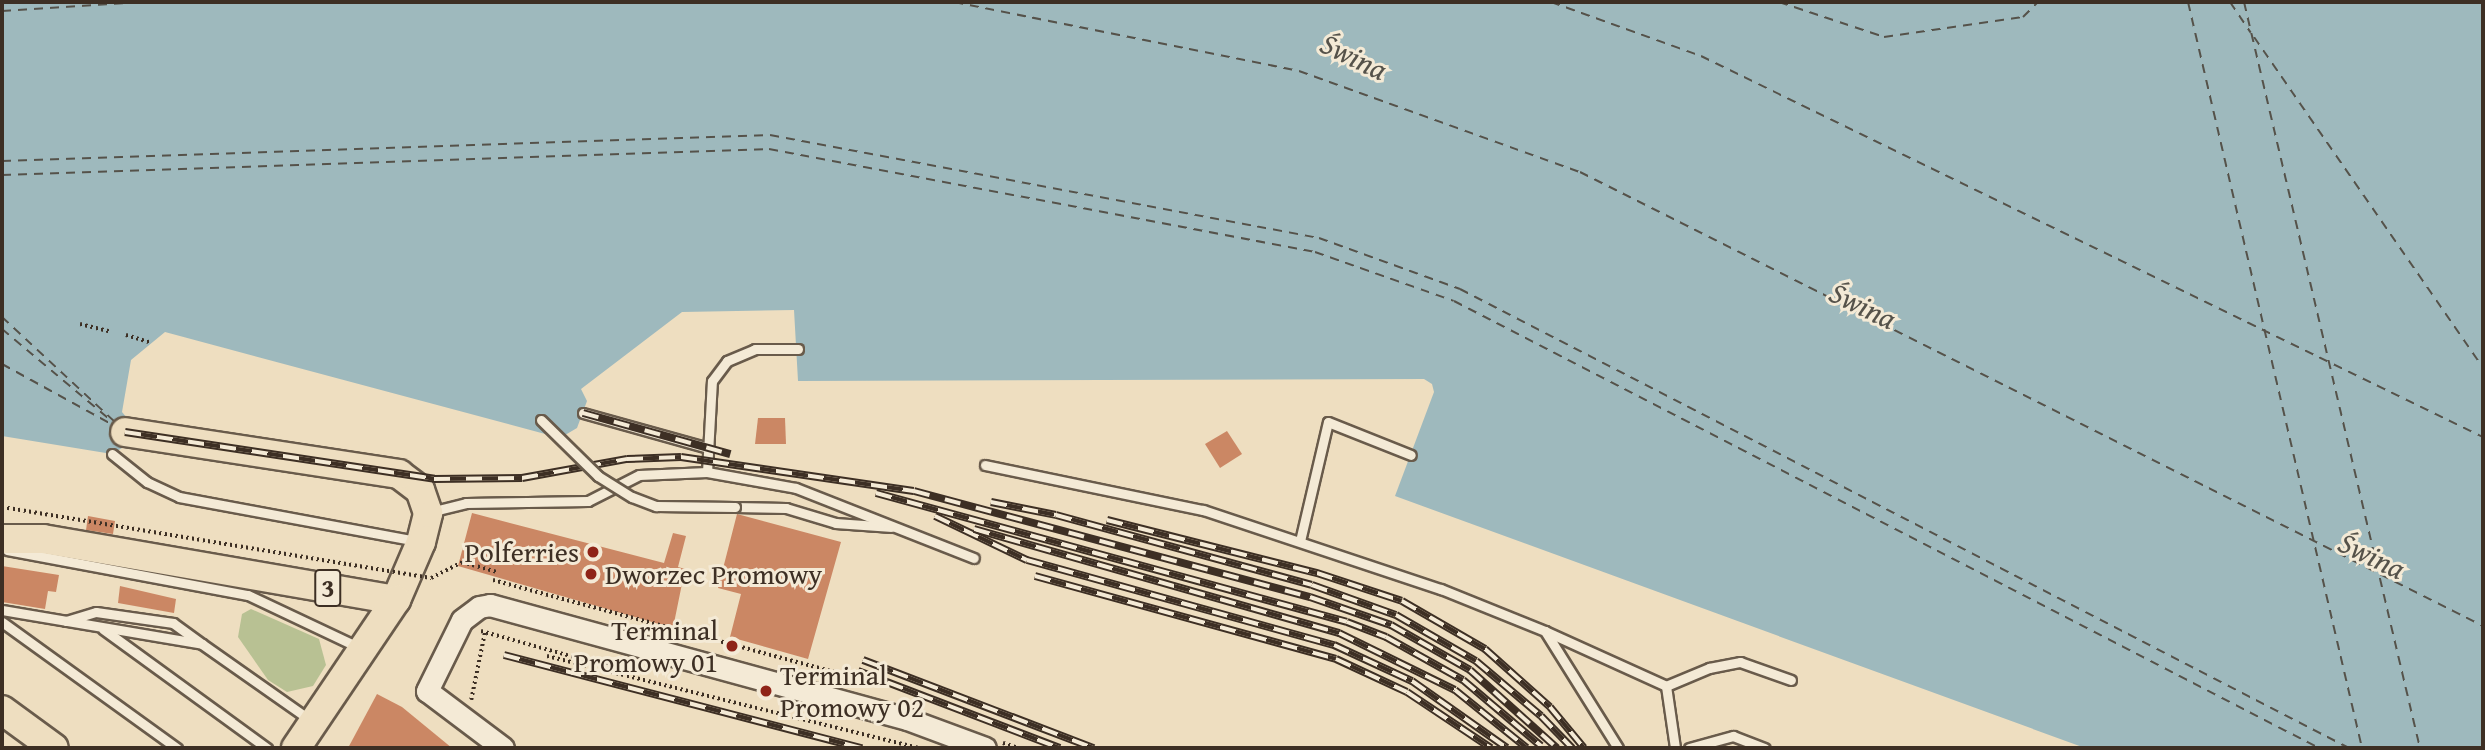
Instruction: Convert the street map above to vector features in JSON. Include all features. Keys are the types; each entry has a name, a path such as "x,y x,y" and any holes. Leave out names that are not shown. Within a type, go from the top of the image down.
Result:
{"highway":[{"path":"119,443 283,455 399,474 420,490 428,513"},
{"name":"3","path":"296,748 365,651 396,600 421,542 428,513"},
{"name":"3","path":"2,539 43,538 396,600"},
{"path":"2,710 54,748"}],"street":[{"path":"503,748 427,691 462,620 479,607 499,607 653,648 907,719 985,748"}],"lane":[{"path":"706,472 705,447 712,381 727,361 755,349 797,349"},
{"path":"583,412 705,447"},
{"path":"541,420 598,476 656,506 786,508 825,520 900,527"},
{"path":"1300,541 1328,422 1411,455"},
{"path":"119,443 147,482 179,497 421,542"},
{"path":"985,465 1203,510 1300,541 1545,631 1666,687 1709,668 1740,662 1791,680"},
{"path":"428,513 478,502 587,501 639,475 706,472 796,488 974,558"},
{"path":"2,549 248,595 365,651"},
{"path":"2,610 202,644"},
{"path":"65,622 96,612 173,623 314,723"},
{"path":"2,622 177,748"},
{"path":"102,628 267,748"},
{"path":"1545,631 1618,748"},
{"path":"1666,687 1675,748"},
{"path":"1689,748 1733,736 1765,748"}],"path":[{"path":"80,324 108,331"},
{"path":"126,334 152,343"},
{"path":"2,507 431,578 462,562 498,572"},
{"path":"469,709 485,631"},
{"path":"472,634 485,631 599,664 598,668"},
{"path":"547,656 919,748"},
{"path":"604,670 606,664"}],"green space":[{"path":"251,609 319,639 326,665 313,686 287,692 268,680 238,637 242,614"}],"water":[{"name":"Świna","path":"2,2 2483,2 2483,748 2085,748 1395,496 1434,392 1432,384 1424,379 798,381 794,310 682,312 581,389 587,401 577,428 560,438 165,332 131,360 122,412 127,418 122,448 112,454 2,436"}],"building":[{"path":"758,418 785,418 786,444 755,444"},
{"path":"1227,431 1242,454 1220,468 1205,444"},
{"name":"Dworzec Promowy","path":"472,513 664,563 673,533 686,536 678,567 685,569 673,628 458,566"},
{"path":"737,514 841,542 808,659 730,637 741,594 718,588"},
{"path":"88,516 115,521 113,534 86,530"},
{"path":"2,566 59,575 56,592 48,591 45,609 2,602"},
{"path":"120,586 176,599 174,613 118,603"},
{"path":"377,694 402,707 452,748 348,748"}],"ferry route":[{"path":"2,11 142,2"},
{"path":"954,2 1299,71 1580,172 2483,626"},
{"path":"1551,2 1701,56 2483,437"},
{"path":"1779,2 1884,37 2023,17 2038,2"},
{"path":"2188,2 2362,748"},
{"path":"2230,2 2251,33"},
{"path":"2244,2 2420,748"},
{"path":"2254,37 2483,368"},
{"path":"2,161 770,135 1319,238 1460,289 2349,748"},
{"path":"2,175 769,149 1315,252 1454,301 2319,748"},
{"path":"2,317 117,424"},
{"path":"2,329 108,418"},
{"path":"2,364 115,426"}],"railway":[{"path":"583,413 730,454"},
{"path":"125,432 434,479 522,478 627,459 681,457 914,491 1310,597 1391,625 1470,670 1557,748"},
{"path":"876,493 1347,622 1386,637 1463,680 1541,746"},
{"path":"991,502 1056,515 1312,585 1396,615 1476,661 1541,716 1572,748"},
{"path":"935,516 1027,560 1334,645 1412,681 1507,748"},
{"path":"1107,520 1317,573 1402,601 1485,649 1550,707 1584,748"},
{"path":"974,529 1339,633 1455,690 1527,748"},
{"path":"1035,576 1336,659 1407,692 1491,748"},
{"path":"504,655 862,748"},
{"path":"863,660 1094,748"},
{"path":"858,671 1060,748"}],"place":[{"name":"Polferries","path":"593,552"},
{"name":"Dworzec Promowy","path":"591,574"},
{"name":"Terminal Promowy 01","path":"732,646"},
{"name":"Terminal Promowy 02","path":"766,691"}]}
